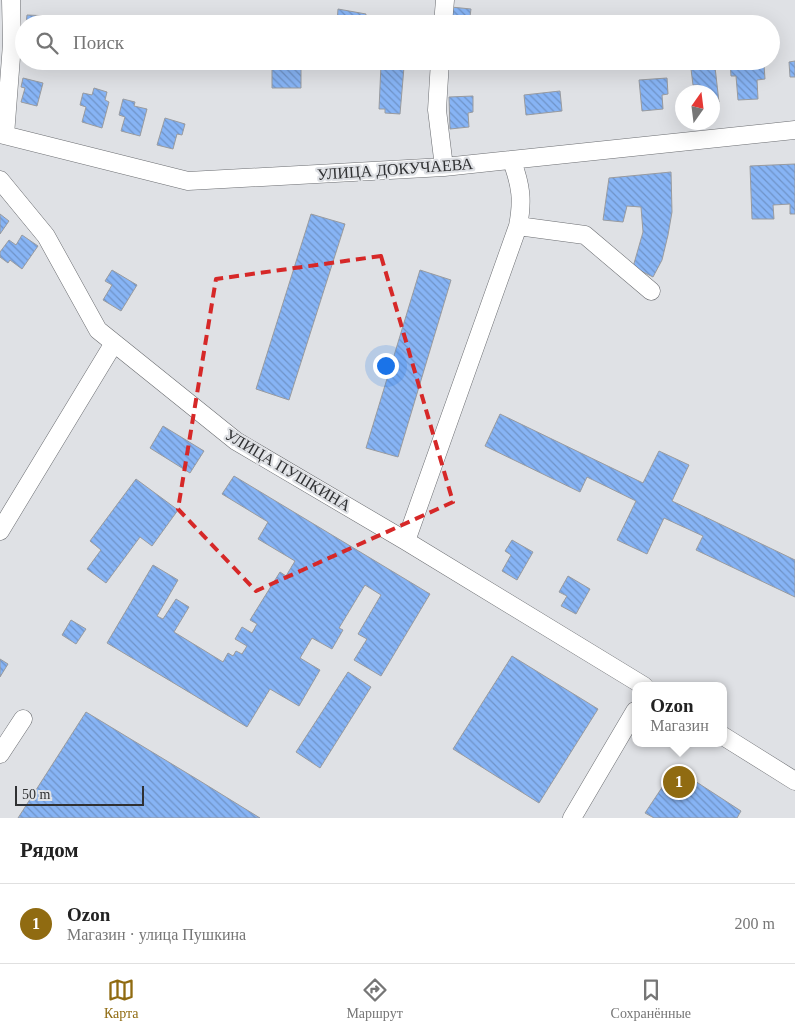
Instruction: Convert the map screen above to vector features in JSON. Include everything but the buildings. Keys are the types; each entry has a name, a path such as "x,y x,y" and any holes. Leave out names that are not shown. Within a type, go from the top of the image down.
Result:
{"street":[{"path":"2,134 12,44 11,0"},
{"path":"444,15 445,0"},
{"path":"439,70 437,110 444,167"},
{"name":"УЛИЦА ДОКУЧАЕВА","path":"2,134 188,181 444,167 795,130"},
{"path":"406,541 518,226 522,207 521,184 512,161"},
{"name":"УЛИЦА ПУШКИНА","path":"0,180 46,236 98,330 236,441 406,541 637,682"},
{"path":"518,226 585,235 651,291"},
{"path":"0,530 114,343"},
{"path":"572,818 632,716"},
{"path":"0,754 23,719"},
{"path":"727,738 795,781"}],"highlighted area":[{"path":"381,256 453,502 256,591 178,509 216,279"}],"place":[{"name":"Ozon","path":"679,782"}]}
